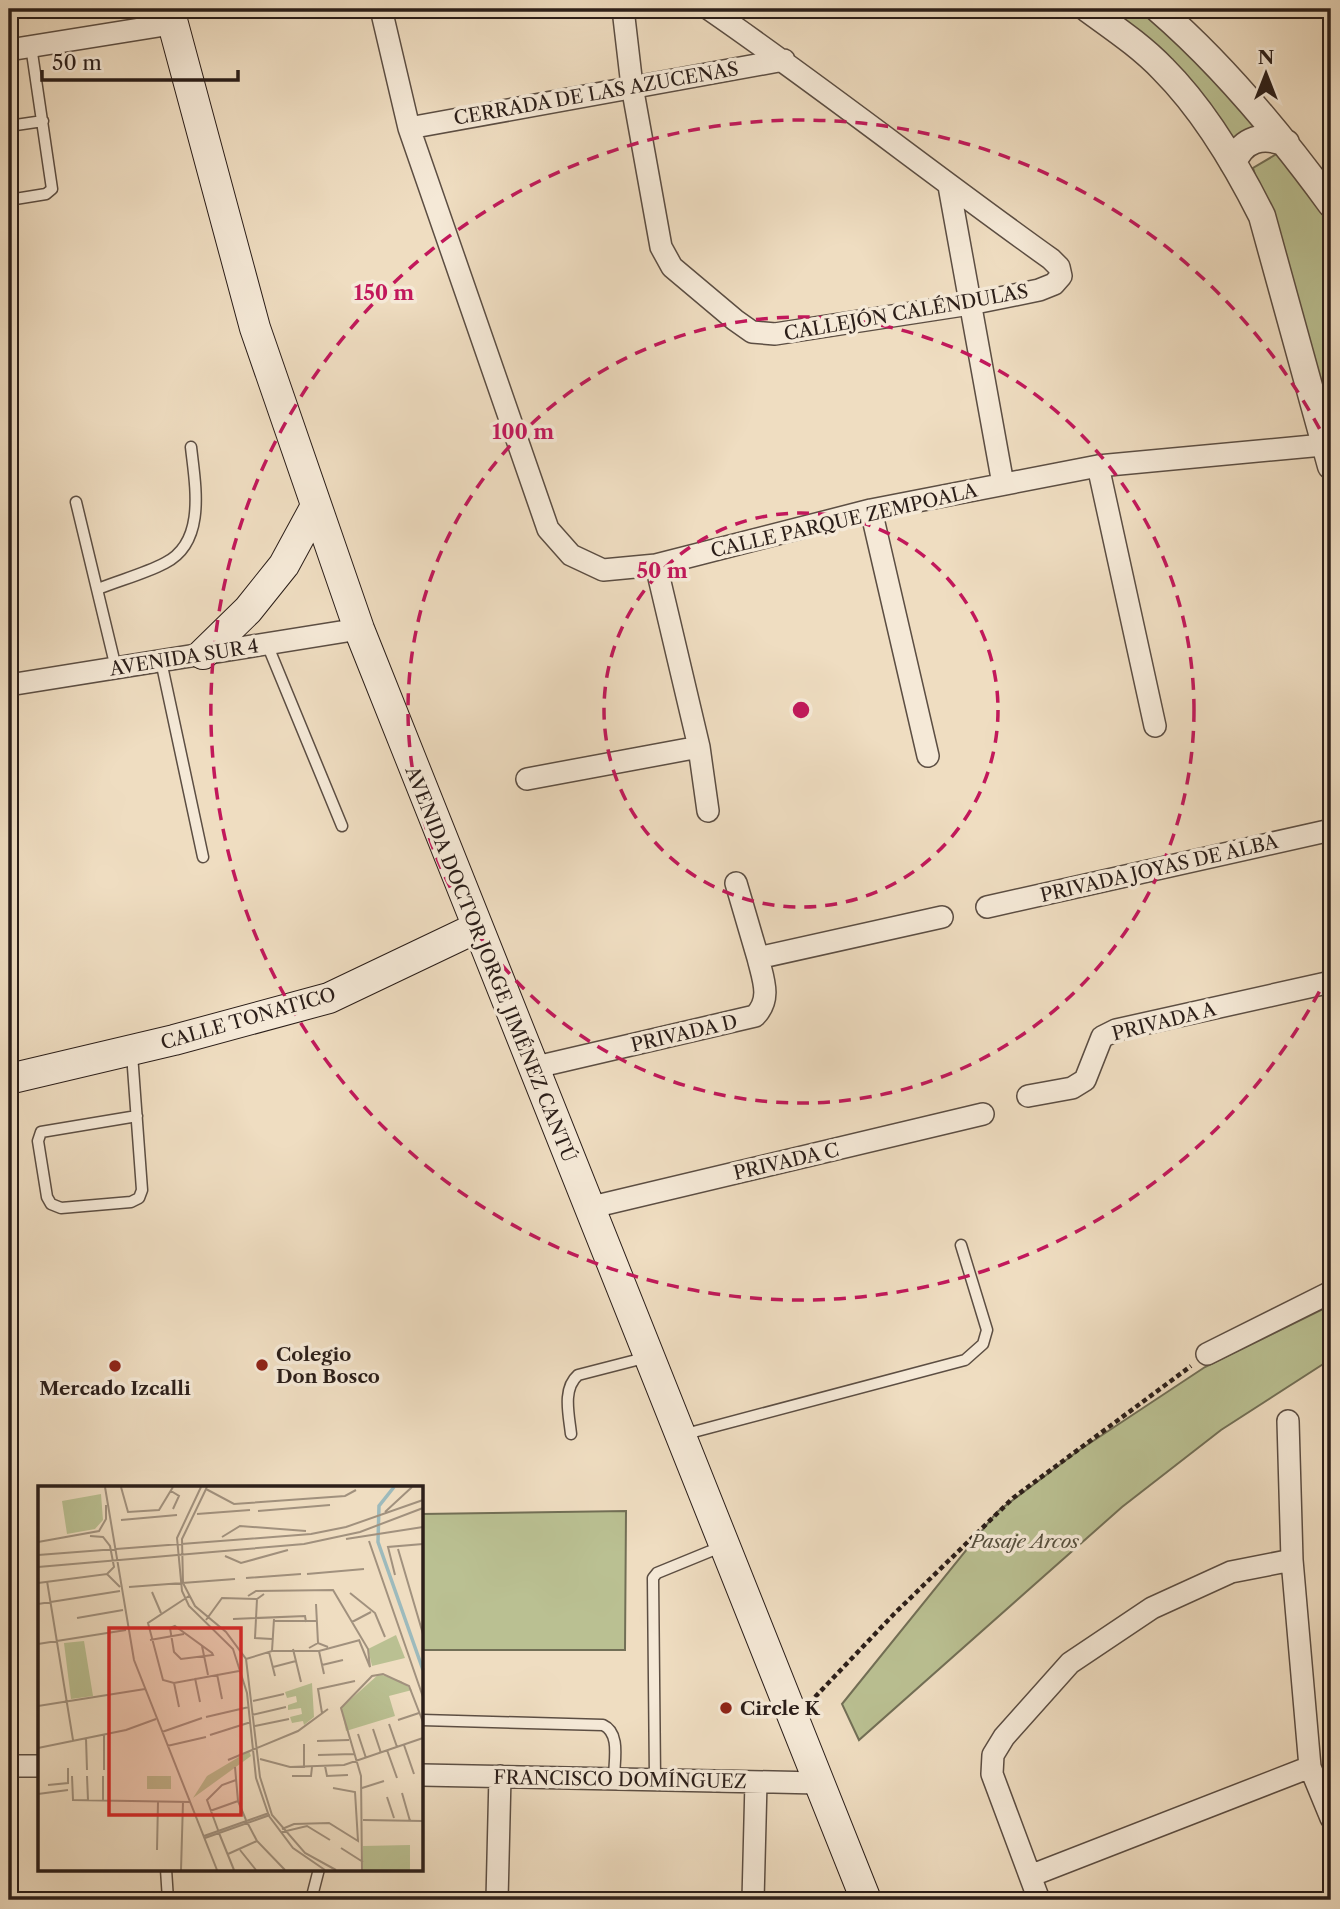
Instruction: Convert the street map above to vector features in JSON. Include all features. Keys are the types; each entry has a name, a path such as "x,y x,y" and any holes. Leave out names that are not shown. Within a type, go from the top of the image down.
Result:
{"main road":[{"name":"AVENIDA DOCTOR JORGE JIMÉNEZ CANTÚ","path":"170,17 255,328 359,629 531,1068 866,1900"},
{"path":"203,654 248,610 284,565 316,506"},
{"name":"CALLE TONATICO","path":"9,1079 329,998 476,928"}],"street":[{"name":"CALLE PARQUE ZEMPOALA","path":"380,9 409,128 548,529 571,555 603,570 656,565 871,510 1098,466 1327,456"},
{"name":"CALLEJÓN CALÉNDULAS","path":"623,9 632,86 666,258 672,267 752,332 775,334 970,304 1039,290 1054,284 1061,276 1059,267 1051,259 949,186 784,60 709,9"},
{"path":"1088,9 1163,69 1183,91 1233,163 1262,216 1327,456"},
{"path":"1158,9 1193,40 1286,143 1331,204"},
{"path":"9,50 170,17"},
{"name":"CERRADA DE LAS AZUCENAS","path":"409,128 784,60"},
{"path":"1233,163 1241,148 1252,140 1262,138 1286,143"},
{"path":"949,186 1003,484"},
{"path":"1098,466 1155,726"},
{"path":"871,510 928,756"},
{"path":"656,565 699,747 708,811"},
{"name":"AVENIDA SUR 4","path":"9,685 359,629"},
{"path":"527,779 699,747"},
{"name":"PRIVADA JOYAS DE ALBA","path":"987,907 1331,830"},
{"path":"736,883 758,958 942,917"},
{"name":"PRIVADA D","path":"531,1068 755,1016 764,1007 766,993 758,958"},
{"name":"PRIVADA A","path":"1028,1096 1072,1088 1085,1080 1102,1037 1116,1030 1331,982"},
{"name":"PRIVADA C","path":"589,1208 983,1114"},
{"path":"1207,1354 1331,1292"},
{"path":"1288,1421 1292,1560 1310,1767 1331,1818"},
{"path":"1039,1900 992,1774 993,1755 1004,1737 1070,1663 1152,1608 1231,1572 1292,1560"},
{"path":"9,1766 38,1766"},
{"path":"1030,1876 1310,1767"},
{"name":"FRANCISCO DOMÍNGUEZ","path":"424,1775 818,1783"},
{"path":"497,1900 500,1776"},
{"path":"753,1900 756,1782"}],"lane":[{"path":"9,200 46,194 52,189 31,46"},
{"path":"9,126 43,121"},
{"path":"98,589 168,562 188,540 198,504 191,447"},
{"path":"76,502 116,668"},
{"path":"267,644 342,826"},
{"path":"161,661 204,858"},
{"path":"132,1050 137,1116 142,1190 139,1198 131,1202 61,1208 51,1204 47,1197 38,1141 41,1132 137,1116"},
{"path":"679,1435 965,1360 983,1344 987,1329 961,1245"},
{"path":"571,1434 567,1392 572,1380 578,1375 648,1357"},
{"path":"655,1779 653,1578 657,1573 723,1546"},
{"path":"424,1720 603,1725 611,1729 614,1735 614,1779"},
{"path":"166,1870 168,1900"},
{"path":"311,1900 318,1870"}],"path":[{"path":"793,1721 894,1614 1013,1498 1207,1354"}],"green space":[{"path":"1102,9 1147,9 1260,127 1233,145"},
{"path":"1280,152 1331,218 1331,430 1253,168"},
{"name":"Pasaje Arcos","path":"1331,1305 1331,1359 1221,1430 1122,1507 859,1740 842,1704 997,1512 1078,1451 1205,1367"},
{"path":"626,1511 625,1650 424,1650 424,1514"}],"place":[{"name":"Colegio Don Bosco","path":"262,1365"},
{"name":"Mercado Izcalli","path":"115,1366"},
{"name":"Circle K","path":"726,1708"}]}
